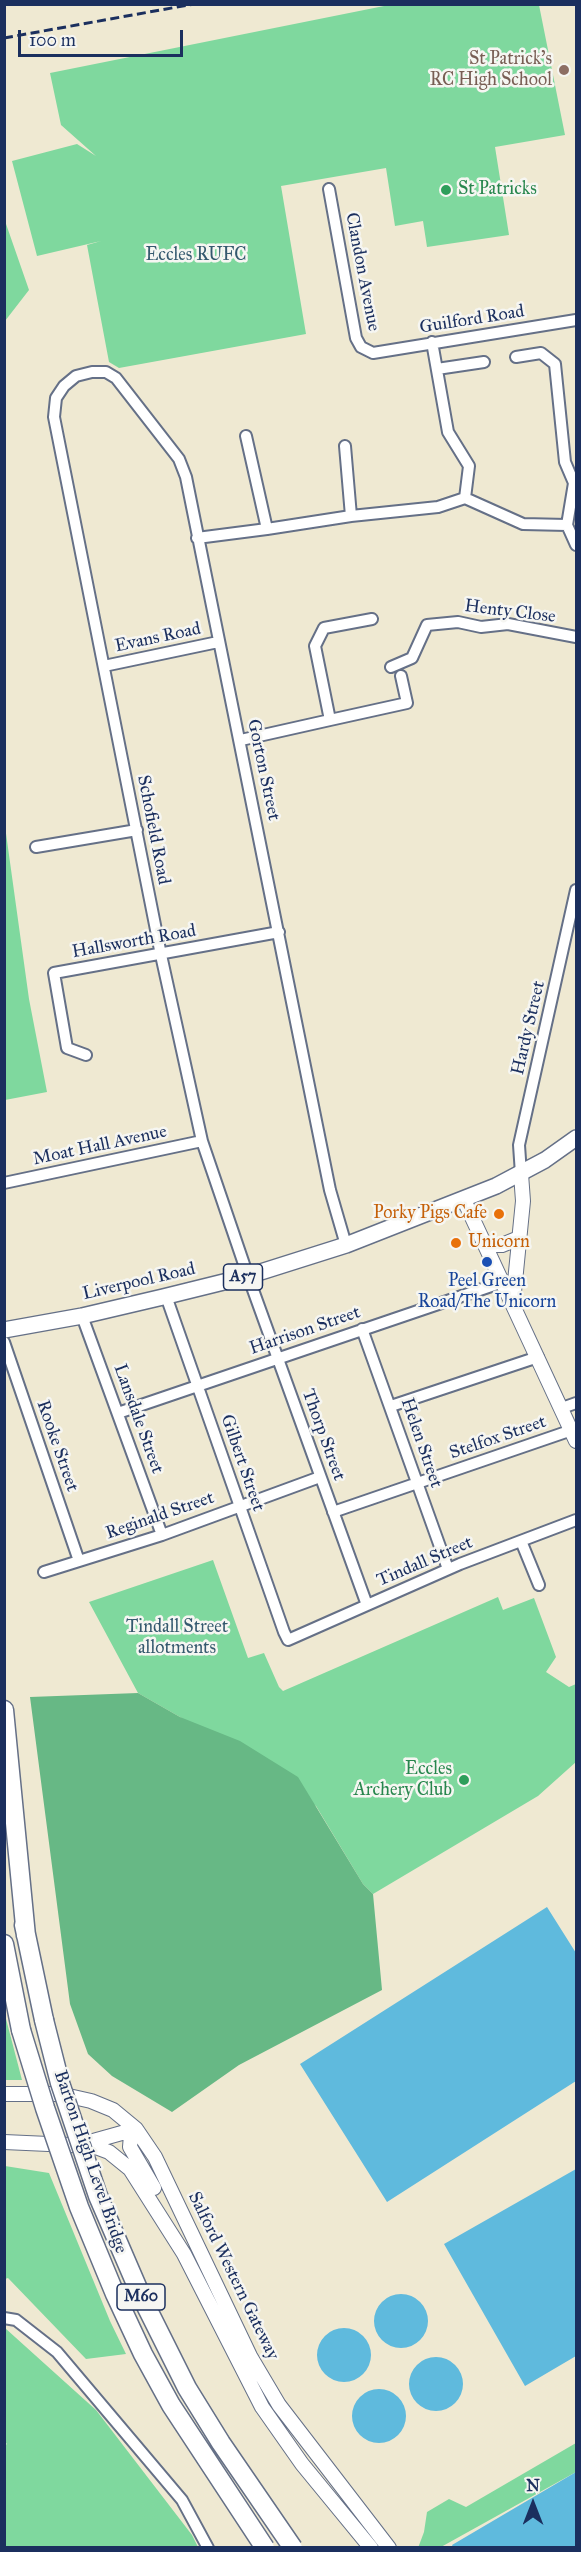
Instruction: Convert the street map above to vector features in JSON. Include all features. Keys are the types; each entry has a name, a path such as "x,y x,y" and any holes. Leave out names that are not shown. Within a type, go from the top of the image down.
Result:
{"highway":[{"name":"M60","path":"4,1710 26,1936"},
{"name":"M60","path":"4,1801 26,1936"},
{"name":"Barton High Level Bridge","path":"26,1936 60,2083 98,2196 142,2298 187,2388 221,2443 293,2547"},
{"name":"M60","path":"4,1944 10,1973"},
{"name":"M60","path":"4,1954 10,1973"},
{"name":"Barton High Level Bridge","path":"10,1973 21,2030 45,2108 79,2207 124,2314 171,2405 265,2547"}],"main road":[{"name":"Liverpool Road","path":"4,1330 82,1316 248,1276 346,1245 464,1200 521,1174 576,1138"}],"street":[{"name":"Clandon Avenue","path":"329,189 356,338 361,347 373,353"},
{"name":"Guilford Road","path":"373,353 576,320"},
{"path":"432,342 448,432 469,466 465,498"},
{"path":"516,357 542,353 555,364 565,462 574,483 567,525 576,545"},
{"path":"437,369 484,362"},
{"name":"Gorton Street","path":"64,386 76,376 92,372 106,372 116,378 179,459 186,477 218,642 241,740 330,1190 346,1245"},
{"name":"Schofield Road","path":"64,386 56,398 54,417 161,955 202,1141 248,1276"},
{"path":"246,436 267,529"},
{"path":"345,446 351,516"},
{"path":"197,538 295,526 351,516 438,507 465,498 523,524 567,525"},
{"path":"330,720 315,646 324,628 372,619"},
{"name":"Henty Close","path":"391,667 412,658 427,625 458,621 481,627 508,624 576,637"},
{"name":"Evans Road","path":"104,666 218,642"},
{"path":"241,740 407,703 401,676"},
{"path":"36,847 137,830"},
{"name":"Hardy Street","path":"521,1174 519,1145 575,909 576,890"},
{"name":"Hallsworth Road","path":"86,1055 67,1048 54,973 279,932"},
{"name":"Moat Hall Avenue","path":"4,1183 202,1141"},
{"path":"513,1302 523,1201 521,1174"},
{"path":"464,1200 574,1435"},
{"path":"485,1245 502,1245 519,1238"},
{"name":"Thorp Street","path":"248,1276 367,1605"},
{"name":"Harrison Street","path":"118,1413 503,1282"},
{"name":"Gilbert Street","path":"166,1296 288,1640"},
{"name":"Lansdale Street","path":"82,1316 162,1534"},
{"name":"Helen Street","path":"362,1329 448,1569"},
{"name":"Rooke Street","path":"4,1342 79,1561"},
{"path":"391,1406 538,1357"},
{"path":"562,1408 576,1403"},
{"name":"Stelfox Street","path":"333,1512 574,1435"},
{"name":"Reginald Street","path":"45,1572 162,1534 320,1477"},
{"name":"Tindall Street","path":"288,1640 448,1569 576,1520"},
{"path":"521,1541 539,1585"},
{"name":"Salford Western Gateway","path":"4,2094 60,2094 91,2101 114,2110 136,2129 155,2157 250,2355 279,2405 388,2547"},
{"path":"75,2146 136,2129"},
{"path":"136,2129 131,2135 130,2147 162,2202 168,2228"},
{"name":"Salford Western Gateway","path":"4,2142 102,2148 128,2167 168,2228 262,2407 302,2464 371,2547"},
{"path":"4,2318 16,2320 57,2352 183,2500 208,2547"}],"green space":[{"name":"Eccles RUFC","path":"389,5 539,5 565,135 495,147 509,235 427,247 423,221 395,226 386,168 281,186 306,334 119,368 109,362 87,245 101,241 37,256 12,161 77,144 96,156 61,125 50,73"},
{"path":"4,221 29,290 5,321"},
{"path":"4,819 29,999 47,1092 5,1100"},
{"name":"Tindall Street allotments","path":"213,1560 248,1658 264,1653 283,1691 498,1597 503,1610 534,1598 556,1657 546,1672 569,1687 576,1684 576,1762 538,1796 373,1894 363,1884 316,1806 180,1717 138,1693 89,1602"},
{"path":"138,1693 180,1717 240,1741 298,1777 363,1884 373,1894 382,1990 239,2065 172,2112 112,2076 88,2054 70,2004 30,1697"},
{"path":"5,2015 22,2080 5,2080"},
{"path":"5,2166 49,2173 110,2321 126,2354 86,2359 8,2278 5,2279"},
{"path":"5,2328 96,2410 192,2535 198,2547 5,2547 4,2446 7,2444 4,2441"},
{"path":"576,2443 576,2472 441,2547 418,2548 424,2532 427,2512 449,2499 466,2507"}],"water":[{"path":"547,1907 576,1953 576,2081 387,2202 300,2064"},
{"path":"576,2169 576,2356 525,2386 444,2244"},
{"path":"401,2294 411,2296 420,2302 426,2311 428,2321 426,2331 420,2340 411,2346 401,2348 391,2346 382,2340 376,2331 374,2321 376,2311 382,2302 391,2296"},
{"path":"344,2328 354,2330 363,2336 369,2345 371,2355 369,2365 363,2374 354,2380 344,2382 334,2380 325,2374 319,2365 317,2355 319,2345 325,2336 334,2330"},
{"path":"436,2357 446,2359 455,2365 461,2374 463,2384 461,2394 455,2403 446,2409 436,2411 426,2409 417,2403 411,2394 409,2384 411,2374 417,2365 426,2359"},
{"path":"379,2389 389,2391 398,2397 404,2406 406,2416 404,2426 398,2435 389,2441 379,2443 369,2441 360,2435 354,2426 352,2416 354,2406 360,2397 369,2391"},
{"path":"576,2472 576,2547 453,2547 452,2545"}],"waterway":[{"path":"4,76 4,115"}],"railway":[{"path":"4,38 194,4"}],"place":[{"name":"St Patrick's RC High School","path":"564,70"},
{"name":"St Patricks","path":"446,190"},
{"name":"Porky Pigs Cafe","path":"499,1214"},
{"name":"Unicorn","path":"456,1243"},
{"name":"Peel Green Road/The Unicorn","path":"487,1262"},
{"name":"Eccles Archery Club","path":"464,1780"}]}
